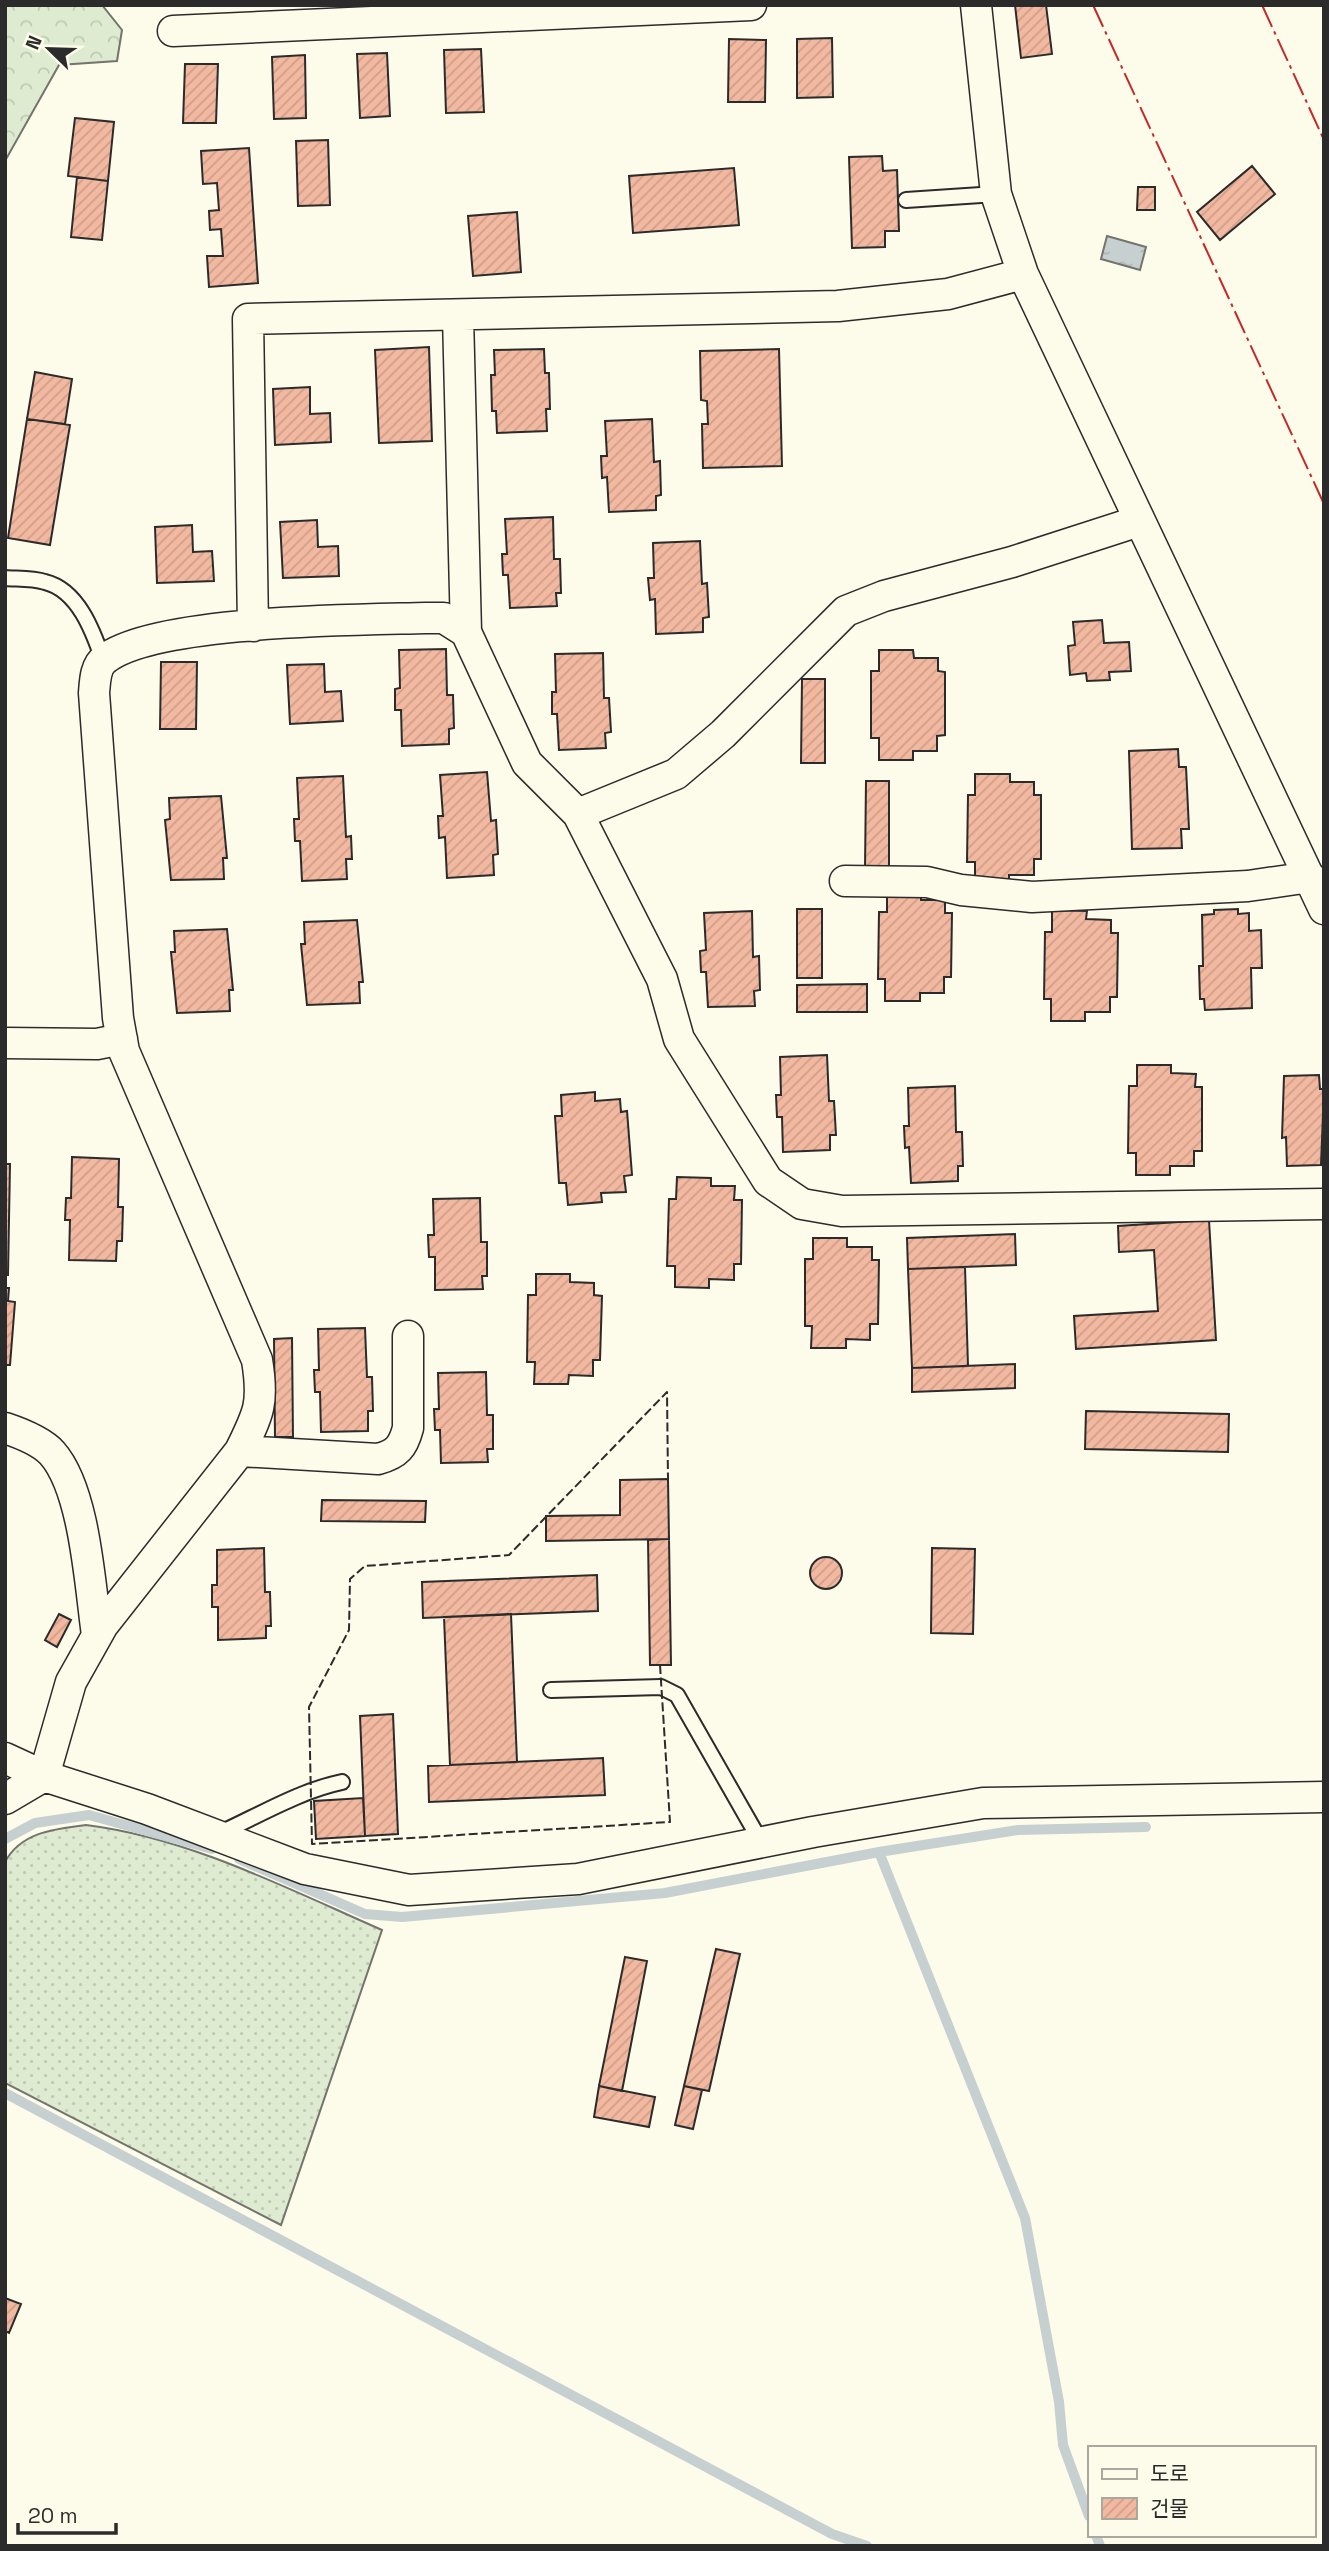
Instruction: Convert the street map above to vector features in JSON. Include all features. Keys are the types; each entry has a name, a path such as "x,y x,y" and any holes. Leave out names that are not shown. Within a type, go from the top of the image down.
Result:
{"street":[{"path":"173,31 751,5"},
{"path":"976,5 996,194 1023,274 1324,909"},
{"path":"253,626 248,319 838,306 948,295 1023,274"},
{"path":"458,316 466,632 527,763 578,814 662,979 680,1039 768,1181 802,1204 842,1211 1324,1204"},
{"path":"578,814 676,774 723,734 846,611 884,596 1012,562 1139,521"},
{"path":"5,1799 44,1776 71,1682 97,1635 240,1451 257,1418 262,1394 257,1360 124,1051 118,1018 94,693 96,674 103,660 141,640 253,626 444,618 466,632"},
{"path":"845,881 927,882 961,890 1032,897 1248,886 1310,877"},
{"path":"5,1043 97,1044 122,1039"},
{"path":"240,1451 378,1459 395,1455 404,1442 408,1428 408,1336"},
{"path":"5,1427 51,1452 68,1475 84,1537 97,1635"},
{"path":"5,1758 44,1776 216,1835 305,1869 409,1890 578,1879 761,1842 984,1803 1324,1797"}],"lane":[{"path":"906,200 996,194"},
{"path":"5,578 46,582 69,596 92,627 103,660"},
{"path":"551,1690 661,1687 677,1695 761,1842"},
{"path":"216,1835 299,1797 312,1788 342,1782"}],"green space":[{"path":"5,5 102,5 122,30 117,61 59,65 5,161"},
{"path":"86,1825 163,1841 201,1853 382,1930 281,2225 5,2083 5,1862 20,1844 29,1838"}],"water":[{"path":"1107,236 1146,247 1140,270 1101,259"}],"building":[{"path":"1015,5 1046,5 1052,54 1021,58"},
{"path":"832,38 833,97 797,98 797,39"},
{"path":"729,39 766,40 765,102 728,102"},
{"path":"481,49 484,112 446,113 444,50"},
{"path":"387,53 390,116 360,118 357,54"},
{"path":"305,55 306,118 274,119 272,57"},
{"path":"185,64 218,64 216,123 183,123"},
{"path":"75,118 114,122 108,181 68,176"},
{"path":"328,140 330,205 298,206 296,141"},
{"path":"249,148 258,283 209,287 207,256 223,256 221,229 210,230 209,211 219,210 217,183 203,184 201,151"},
{"path":"882,156 883,171 897,170 899,231 885,231 885,247 852,248 849,157"},
{"path":"1252,166 1275,194 1220,240 1197,212"},
{"path":"734,168 739,225 633,233 629,176"},
{"path":"77,177 108,181 102,240 71,237"},
{"path":"1138,187 1155,187 1155,210 1137,210"},
{"path":"517,212 521,272 473,276 468,216"},
{"path":"429,347 432,441 379,443 375,350"},
{"path":"544,349 545,373 549,373 550,409 546,409 547,431 497,433 496,411 492,411 491,375 495,375 494,350"},
{"path":"779,349 782,466 703,468 702,424 708,424 707,401 701,400 700,351"},
{"path":"35,372 72,379 65,424 27,419"},
{"path":"310,387 310,414 330,413 331,442 275,445 273,389"},
{"path":"27,419 70,425 50,545 8,538"},
{"path":"652,419 654,462 660,461 661,495 656,496 656,510 609,512 607,477 602,478 601,456 607,456 605,421"},
{"path":"553,517 554,559 560,559 561,593 556,593 557,606 510,608 508,575 503,575 502,554 507,554 505,519"},
{"path":"317,520 318,547 338,546 339,576 283,578 280,522"},
{"path":"192,525 193,552 212,551 214,581 157,583 155,527"},
{"path":"700,541 702,584 707,583 709,617 703,618 703,632 656,634 655,599 650,600 648,578 654,578 653,543"},
{"path":"1102,620 1104,643 1129,642 1131,671 1109,672 1110,680 1087,681 1086,673 1070,675 1068,646 1075,645 1073,622"},
{"path":"446,649 447,695 453,695 454,728 449,729 449,744 402,746 401,710 395,710 395,689 400,688 399,650"},
{"path":"879,650 913,650 914,658 938,658 938,671 945,672 945,735 937,736 937,751 913,751 913,760 879,760 879,738 871,738 871,671 879,671"},
{"path":"603,653 604,698 609,698 611,732 605,733 606,748 559,750 557,714 552,714 552,692 556,692 555,654"},
{"path":"161,662 197,662 196,729 160,729"},
{"path":"324,664 325,692 341,691 343,721 290,724 287,665"},
{"path":"802,679 825,679 825,763 801,763"},
{"path":"1178,749 1179,767 1186,767 1189,829 1181,829 1182,848 1132,849 1129,751"},
{"path":"487,772 491,821 496,820 498,854 493,855 494,875 447,878 445,837 439,838 438,816 443,816 440,775"},
{"path":"975,774 1010,774 1010,782 1034,782 1034,795 1041,795 1041,859 1034,859 1034,875 1009,875 1009,884 975,884 975,862 967,862 968,795 975,795"},
{"path":"343,776 346,837 351,836 352,859 346,859 347,879 302,881 300,841 295,841 294,819 299,819 297,778"},
{"path":"866,781 889,781 889,869 865,869"},
{"path":"221,796 227,858 223,858 224,879 171,880 165,820 170,819 169,798"},
{"path":"887,891 921,891 921,900 945,900 945,913 952,913 951,977 944,977 944,993 920,993 920,1001 885,1001 885,979 878,979 879,912 887,912"},
{"path":"797,909 822,909 822,978 797,978"},
{"path":"1238,909 1238,914 1249,913 1249,931 1261,930 1262,968 1251,968 1252,1008 1205,1010 1204,999 1200,999 1199,966 1203,966 1202,915 1214,914 1214,910"},
{"path":"1052,910 1087,911 1086,919 1111,920 1111,933 1118,933 1117,997 1110,997 1110,1012 1085,1012 1085,1021 1051,1021 1051,999 1044,999 1045,932 1052,932"},
{"path":"752,911 753,957 759,956 760,990 754,991 755,1006 708,1007 706,972 701,972 700,951 706,950 704,913"},
{"path":"357,920 363,982 359,982 360,1003 307,1005 301,944 305,944 304,922"},
{"path":"227,929 233,990 229,990 230,1011 177,1013 171,952 175,952 174,931"},
{"path":"867,984 867,1012 797,1012 797,985"},
{"path":"827,1055 829,1101 834,1101 836,1135 830,1135 830,1150 783,1152 782,1117 777,1117 776,1095 781,1095 780,1057"},
{"path":"1137,1065 1171,1065 1171,1073 1196,1074 1195,1087 1202,1087 1202,1151 1194,1151 1194,1166 1170,1166 1170,1175 1136,1175 1136,1153 1128,1153 1129,1086 1137,1086"},
{"path":"1319,1075 1320,1089 1324,1089 1321,1165 1287,1166 1286,1137 1282,1138 1284,1076"},
{"path":"955,1086 956,1132 962,1132 963,1166 958,1166 958,1181 911,1183 909,1147 905,1148 904,1126 909,1126 908,1088"},
{"path":"595,1092 595,1101 620,1099 621,1112 627,1111 632,1175 624,1176 626,1192 601,1193 602,1202 568,1205 566,1183 559,1183 555,1116 562,1116 561,1095"},
{"path":"72,1157 119,1159 118,1207 123,1207 122,1241 117,1241 116,1261 69,1260 70,1220 65,1220 66,1198 71,1198"},
{"path":"5,1164 10,1164 8,1275 5,1275"},
{"path":"677,1177 711,1178 711,1186 735,1186 734,1200 742,1200 741,1264 734,1264 734,1280 709,1279 709,1288 675,1287 675,1266 667,1266 669,1199 676,1199"},
{"path":"480,1198 481,1242 487,1242 487,1276 482,1276 483,1289 435,1290 435,1257 429,1257 428,1235 434,1235 433,1199"},
{"path":"1209,1220 1216,1340 1076,1349 1074,1316 1158,1311 1154,1250 1119,1252 1118,1226"},
{"path":"1015,1234 1016,1265 908,1269 907,1238"},
{"path":"813,1238 847,1238 847,1247 872,1247 872,1260 879,1260 878,1324 870,1324 870,1340 846,1339 846,1348 811,1348 812,1326 805,1326 805,1259 813,1259"},
{"path":"965,1267 968,1366 912,1368 908,1269"},
{"path":"536,1274 570,1274 570,1282 594,1283 594,1295 602,1296 600,1360 593,1360 593,1376 569,1375 568,1384 534,1384 535,1362 527,1362 528,1295 536,1295"},
{"path":"5,1288 9,1288 8,1301 15,1302 10,1365 5,1365"},
{"path":"365,1328 367,1377 372,1377 373,1411 368,1411 368,1431 321,1432 320,1392 315,1392 314,1370 319,1370 318,1329"},
{"path":"292,1338 293,1437 275,1437 274,1339"},
{"path":"1015,1364 1015,1388 912,1392 912,1368"},
{"path":"486,1372 487,1415 493,1415 493,1449 487,1449 488,1462 441,1463 440,1430 435,1430 434,1409 439,1409 438,1373"},
{"path":"1086,1411 1229,1414 1228,1452 1085,1449"},
{"path":"668,1479 669,1539 546,1541 546,1516 620,1515 620,1480"},
{"path":"322,1500 426,1501 425,1522 321,1521"},
{"path":"669,1539 671,1665 650,1665 648,1540"},
{"path":"264,1548 265,1592 270,1592 271,1626 266,1626 266,1638 218,1640 218,1607 212,1607 212,1585 217,1585 217,1550"},
{"path":"932,1548 975,1549 973,1634 931,1633"},
{"path":"826,1557 837,1562 842,1573 837,1584 826,1589 815,1584 810,1573 815,1562"},
{"path":"597,1575 598,1611 423,1618 422,1582"},
{"path":"59,1614 71,1620 57,1647 45,1640"},
{"path":"511,1614 517,1762 450,1765 444,1617"},
{"path":"393,1714 398,1834 365,1836 360,1716"},
{"path":"603,1758 605,1795 429,1802 428,1766"},
{"path":"363,1798 365,1836 316,1839 314,1801"},
{"path":"716,1949 740,1954 709,2091 684,2086"},
{"path":"625,1957 647,1961 622,2091 599,2086"},
{"path":"599,2086 655,2097 649,2127 594,2117"},
{"path":"684,2086 702,2090 693,2129 675,2125"},
{"path":"5,2298 21,2304 9,2333 5,2331"}],"waterway":[{"path":"5,1839 35,1823 89,1815 212,1849"},
{"path":"239,1859 365,1914 402,1917 665,1893 879,1852 1018,1830 1146,1827"},
{"path":"879,1852 1025,2218 1059,2402 1063,2445 1088,2513"},
{"path":"5,2093 832,2534 867,2546"},
{"path":"1097,2537 1100,2546"}],"fence":[{"path":"660,1665 670,1822 312,1844 309,1707 349,1630 350,1579 365,1566 509,1555 667,1392 668,1479"}],"power":[{"path":"1093,5 1324,504"},
{"path":"1262,5 1324,140"}]}
